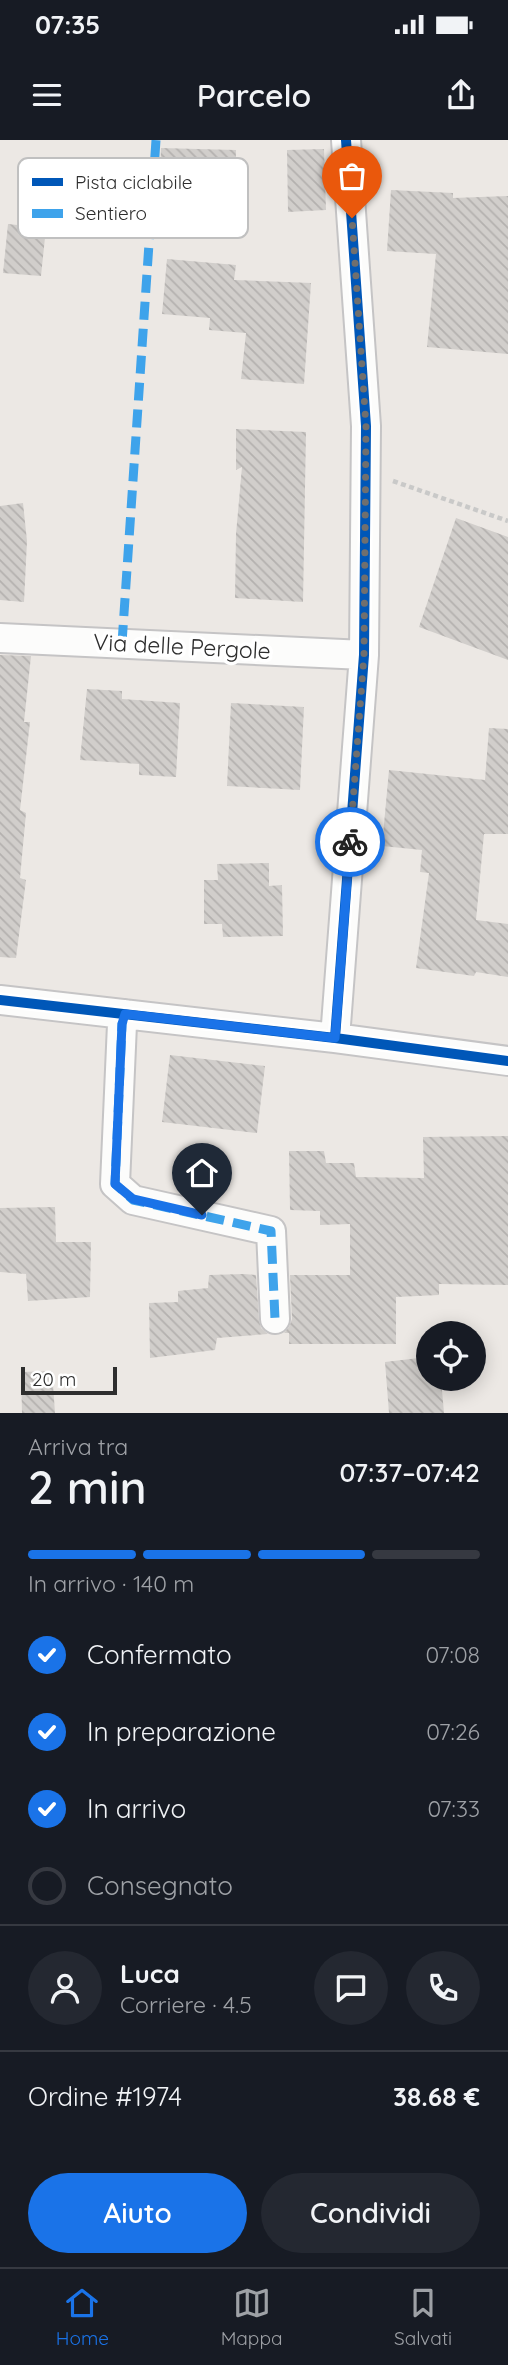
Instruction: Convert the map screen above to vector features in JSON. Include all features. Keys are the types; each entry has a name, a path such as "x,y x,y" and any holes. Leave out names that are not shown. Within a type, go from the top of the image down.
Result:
{"street":[{"path":"335,1038 364,655 366,426 346,140"},
{"name":"Via delle Pergole","path":"0,638 364,655"},
{"path":"0,1000 335,1038 508,1061"},
{"path":"125,1014 122,1024 115,1184 133,1199 271,1231 275,1320"}],"path":[{"path":"365,472 508,521"}],"building":[{"path":"161,148 236,150 236,158 161,158"},
{"path":"324,149 326,210 288,212 287,150"},
{"path":"391,190 453,193 453,198 508,196 508,354 427,347 436,254 387,251"},
{"path":"8,224 18,225 18,238 45,238 41,276 3,273"},
{"path":"167,259 236,265 234,280 311,283 304,384 241,379 246,333 209,330 210,318 162,314"},
{"path":"236,429 306,432 303,602 235,598 236,534 242,467 236,470"},
{"path":"23,503 27,541 24,602 0,600 0,506"},
{"path":"456,518 508,537 508,660 419,627"},
{"path":"0,655 31,656 24,722 30,722 20,810 26,813 20,878 26,880 16,958 0,957"},
{"path":"87,689 122,691 122,699 180,703 176,777 139,775 139,764 80,760"},
{"path":"231,703 304,707 300,790 227,786"},
{"path":"489,728 508,729 508,834 484,834 476,920 508,924 508,977 476,972 474,976 416,968 429,873 420,872 422,850 382,846 389,770 485,780"},
{"path":"269,863 269,886 282,885 283,936 223,937 222,924 204,924 204,880 218,880 217,864"},
{"path":"170,1055 265,1066 257,1133 162,1122"},
{"path":"508,1136 508,1285 439,1284 439,1295 396,1297 396,1344 289,1344 289,1333 284,1333 292,1319 290,1275 350,1275 350,1224 320,1225 320,1211 290,1210 289,1151 324,1151 326,1163 354,1163 356,1177 424,1178 423,1137"},
{"path":"55,1207 56,1242 91,1242 90,1297 28,1301 26,1274 0,1272 0,1208"},
{"path":"209,1275 256,1275 259,1320 261,1328 268,1334 217,1338 215,1350 150,1358 149,1303 178,1302 178,1291 208,1288"},
{"path":"416,1358 416,1391 442,1391 444,1413 389,1413 385,1362"},
{"path":"52,1371 55,1413 22,1413 21,1372"}],"marked path":[{"path":"155,158 156,140"},
{"path":"122,643 149,238"},
{"path":"125,1014 122,1024 115,1184 133,1200 271,1231 275,1319"}],"cycle path":[{"path":"335,1038 364,655 366,426 346,140"},
{"path":"0,1000 335,1038 508,1061"}],"way so far":[{"path":"350,842 364,655 366,426 352,218"}],"route":[{"path":"202,1215 133,1199 115,1184 122,1024 125,1014 335,1038 350,842"}]}
